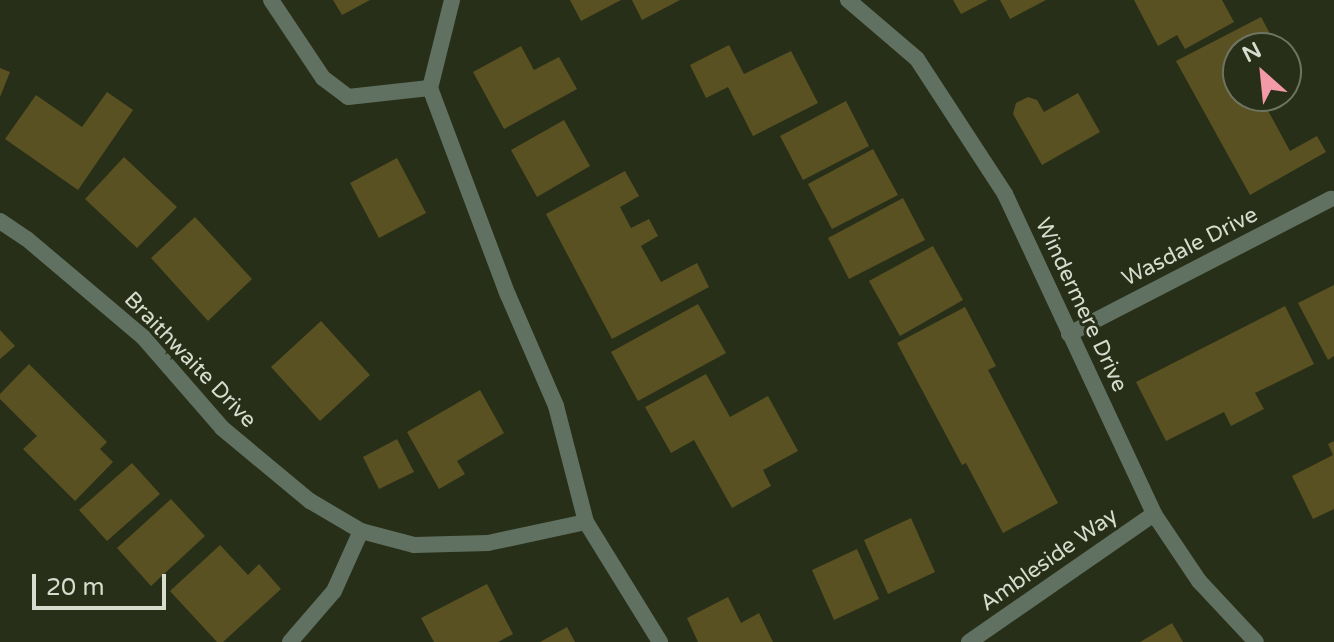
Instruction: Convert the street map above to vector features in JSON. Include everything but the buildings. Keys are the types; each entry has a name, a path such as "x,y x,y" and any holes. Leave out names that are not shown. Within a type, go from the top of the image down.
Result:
{"street":[{"path":"271,0 323,78 348,97 430,88"},
{"path":"452,0 430,88 508,295 556,406 586,522 660,642"},
{"name":"Windermere Drive","path":"848,0 917,59 1005,194 1154,514 1199,581 1256,642"},
{"name":"Wasdale Drive","path":"1069,334 1331,199"},
{"name":"Braithwaite Drive","path":"0,221 27,239 143,337 222,428 310,501 361,531 414,545 488,543 586,522"},
{"name":"Ambleside Way","path":"969,642 1154,514"},
{"path":"290,642 334,591 361,531"}]}
